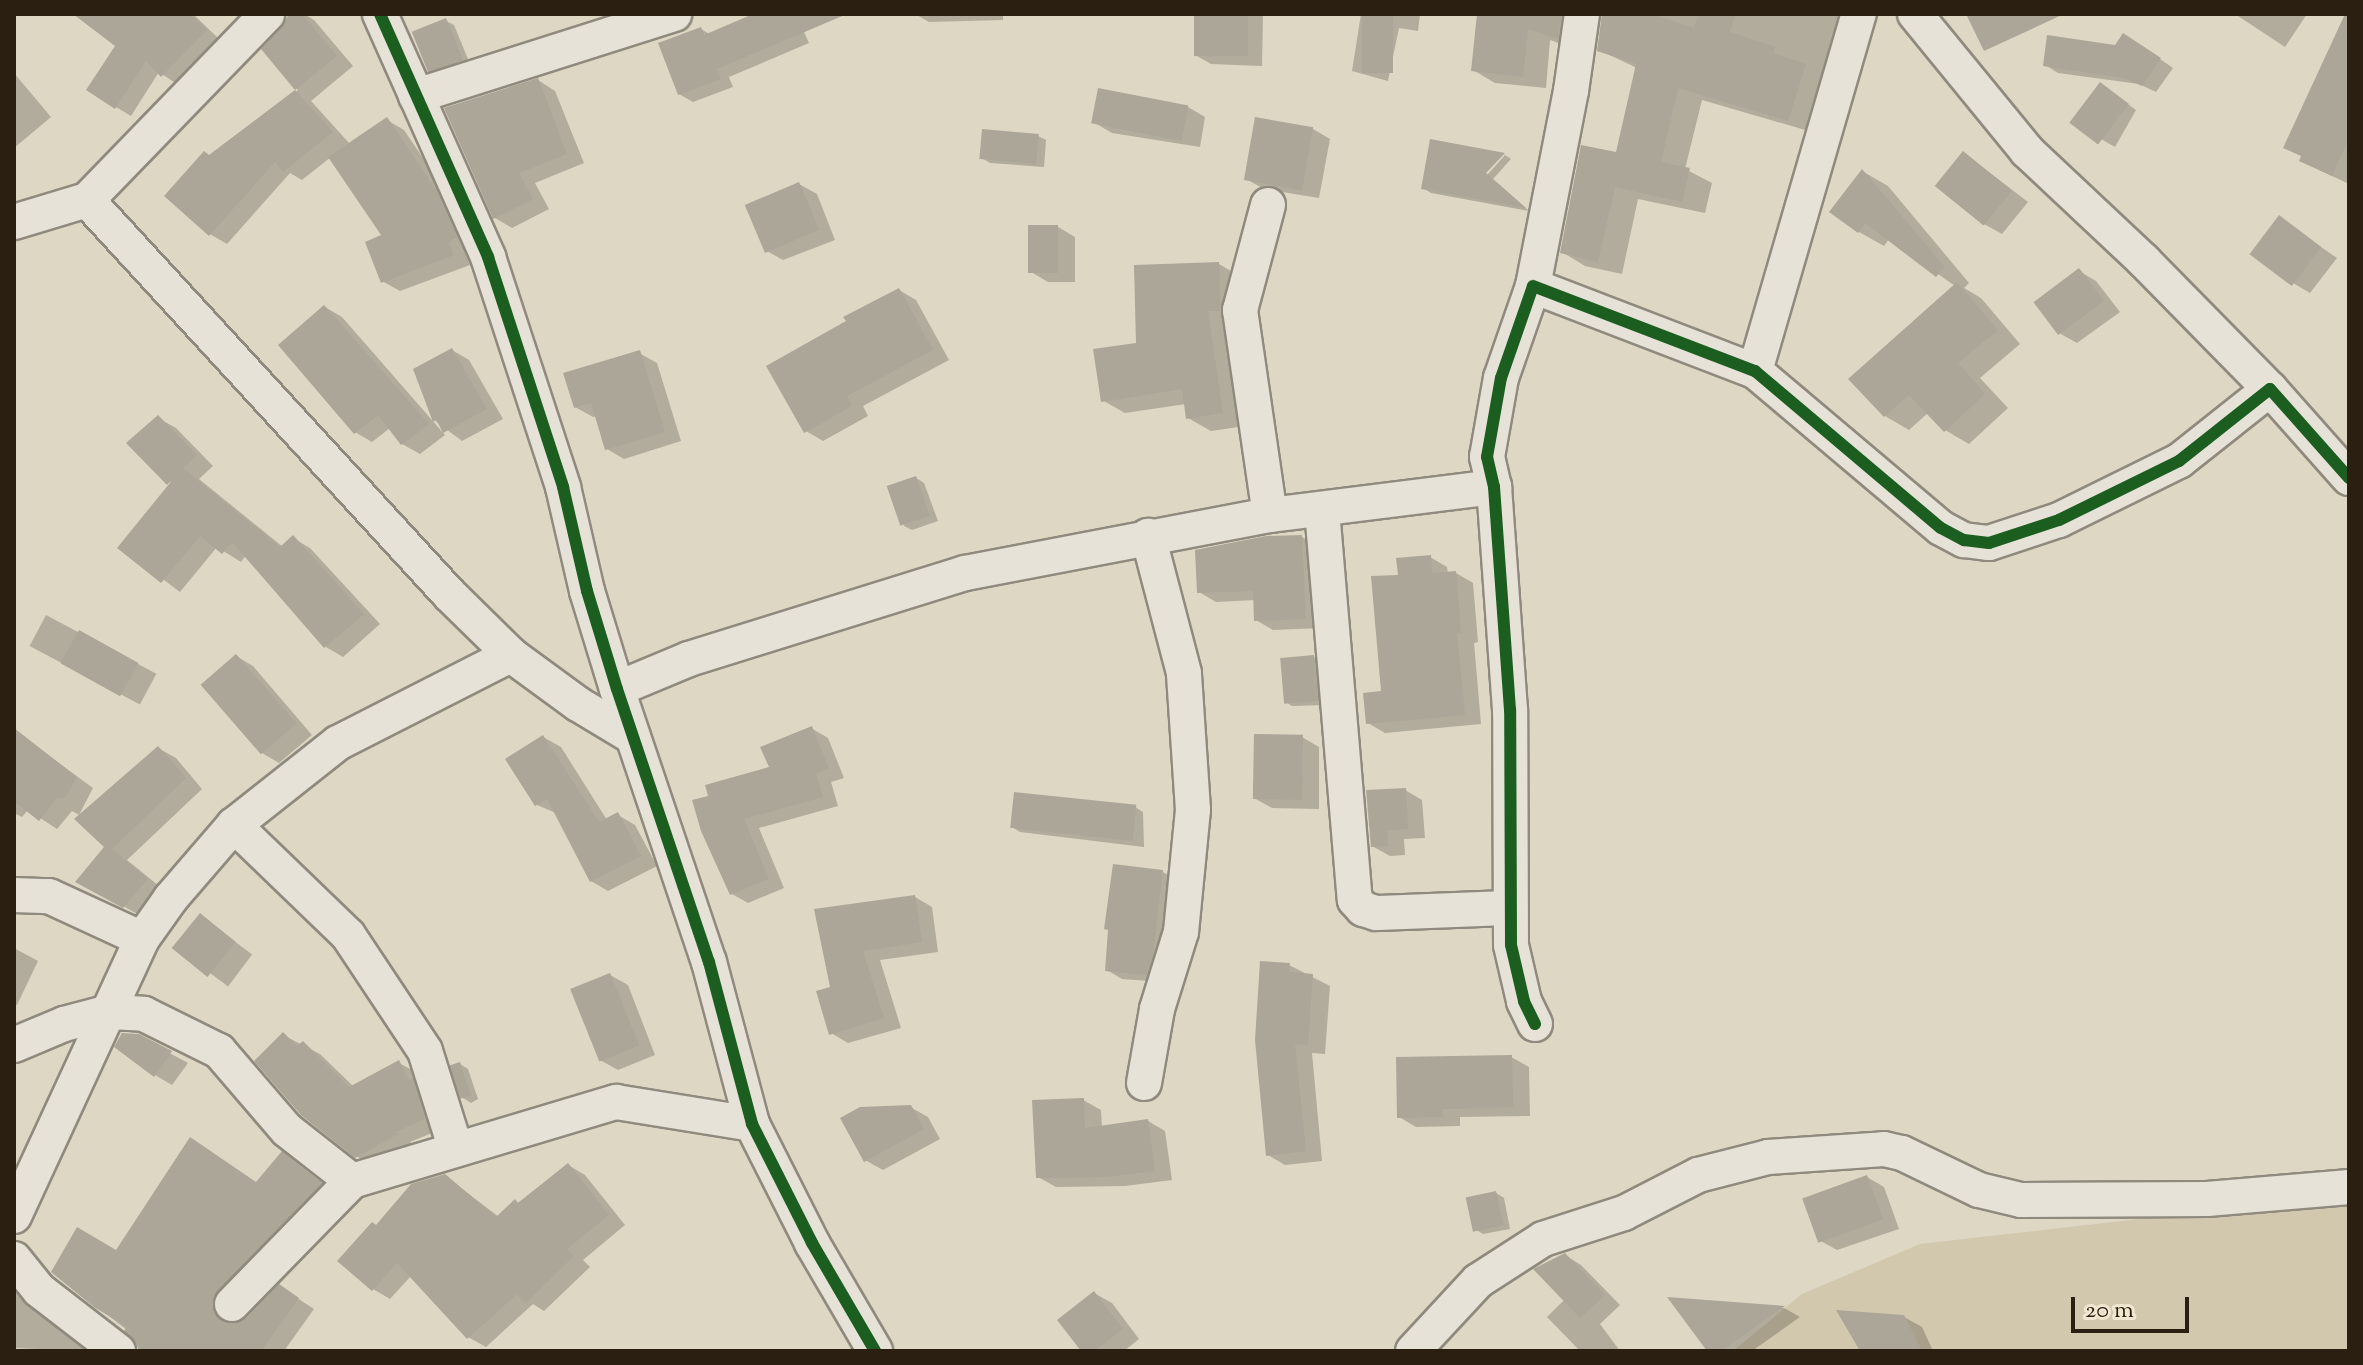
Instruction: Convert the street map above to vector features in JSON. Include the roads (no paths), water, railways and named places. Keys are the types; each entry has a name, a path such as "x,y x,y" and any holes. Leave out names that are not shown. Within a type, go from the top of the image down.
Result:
{"street":[{"path":"14,222 87,200 267,14"},
{"path":"380,14 488,257 563,487 587,591 617,689 709,962 752,1124 812,1243 875,1351"},
{"path":"416,96 674,14"},
{"path":"1535,1024 1515,968 1509,908 1510,710 1494,487 1487,444 1501,378 1533,286 1571,91 1582,14"},
{"path":"1755,371 1859,14"},
{"path":"1915,14 2027,151 2144,261 2270,389 2349,478"},
{"path":"87,200 449,594 511,655 578,704 633,737"},
{"path":"1268,205 1240,310 1270,515"},
{"path":"1533,286 1755,371 1941,528 1964,540 1989,543 2059,520 2179,461 2270,389"},
{"path":"617,689 704,654 965,573 1270,515 1494,487"},
{"path":"1322,510 1355,900 1363,909 1376,913 1509,908"},
{"path":"1144,1083 1157,1009 1181,932 1193,810 1184,673 1148,536"},
{"path":"14,1216 142,939 171,898 234,825 338,743 511,655"},
{"path":"234,825 348,935 425,1051 455,1147"},
{"path":"14,895 49,896 142,939"},
{"path":"14,1045 64,1024 109,1012 144,1014 219,1051 287,1130 352,1181"},
{"path":"232,1304 352,1181 455,1147 616,1102 752,1124"},
{"path":"1413,1351 1478,1281 1543,1239 1624,1213 1698,1175 1768,1157 1884,1149 1902,1153 1979,1190 2021,1200 2207,1199 2349,1187"},
{"path":"14,1259 39,1290 118,1351"}]}
